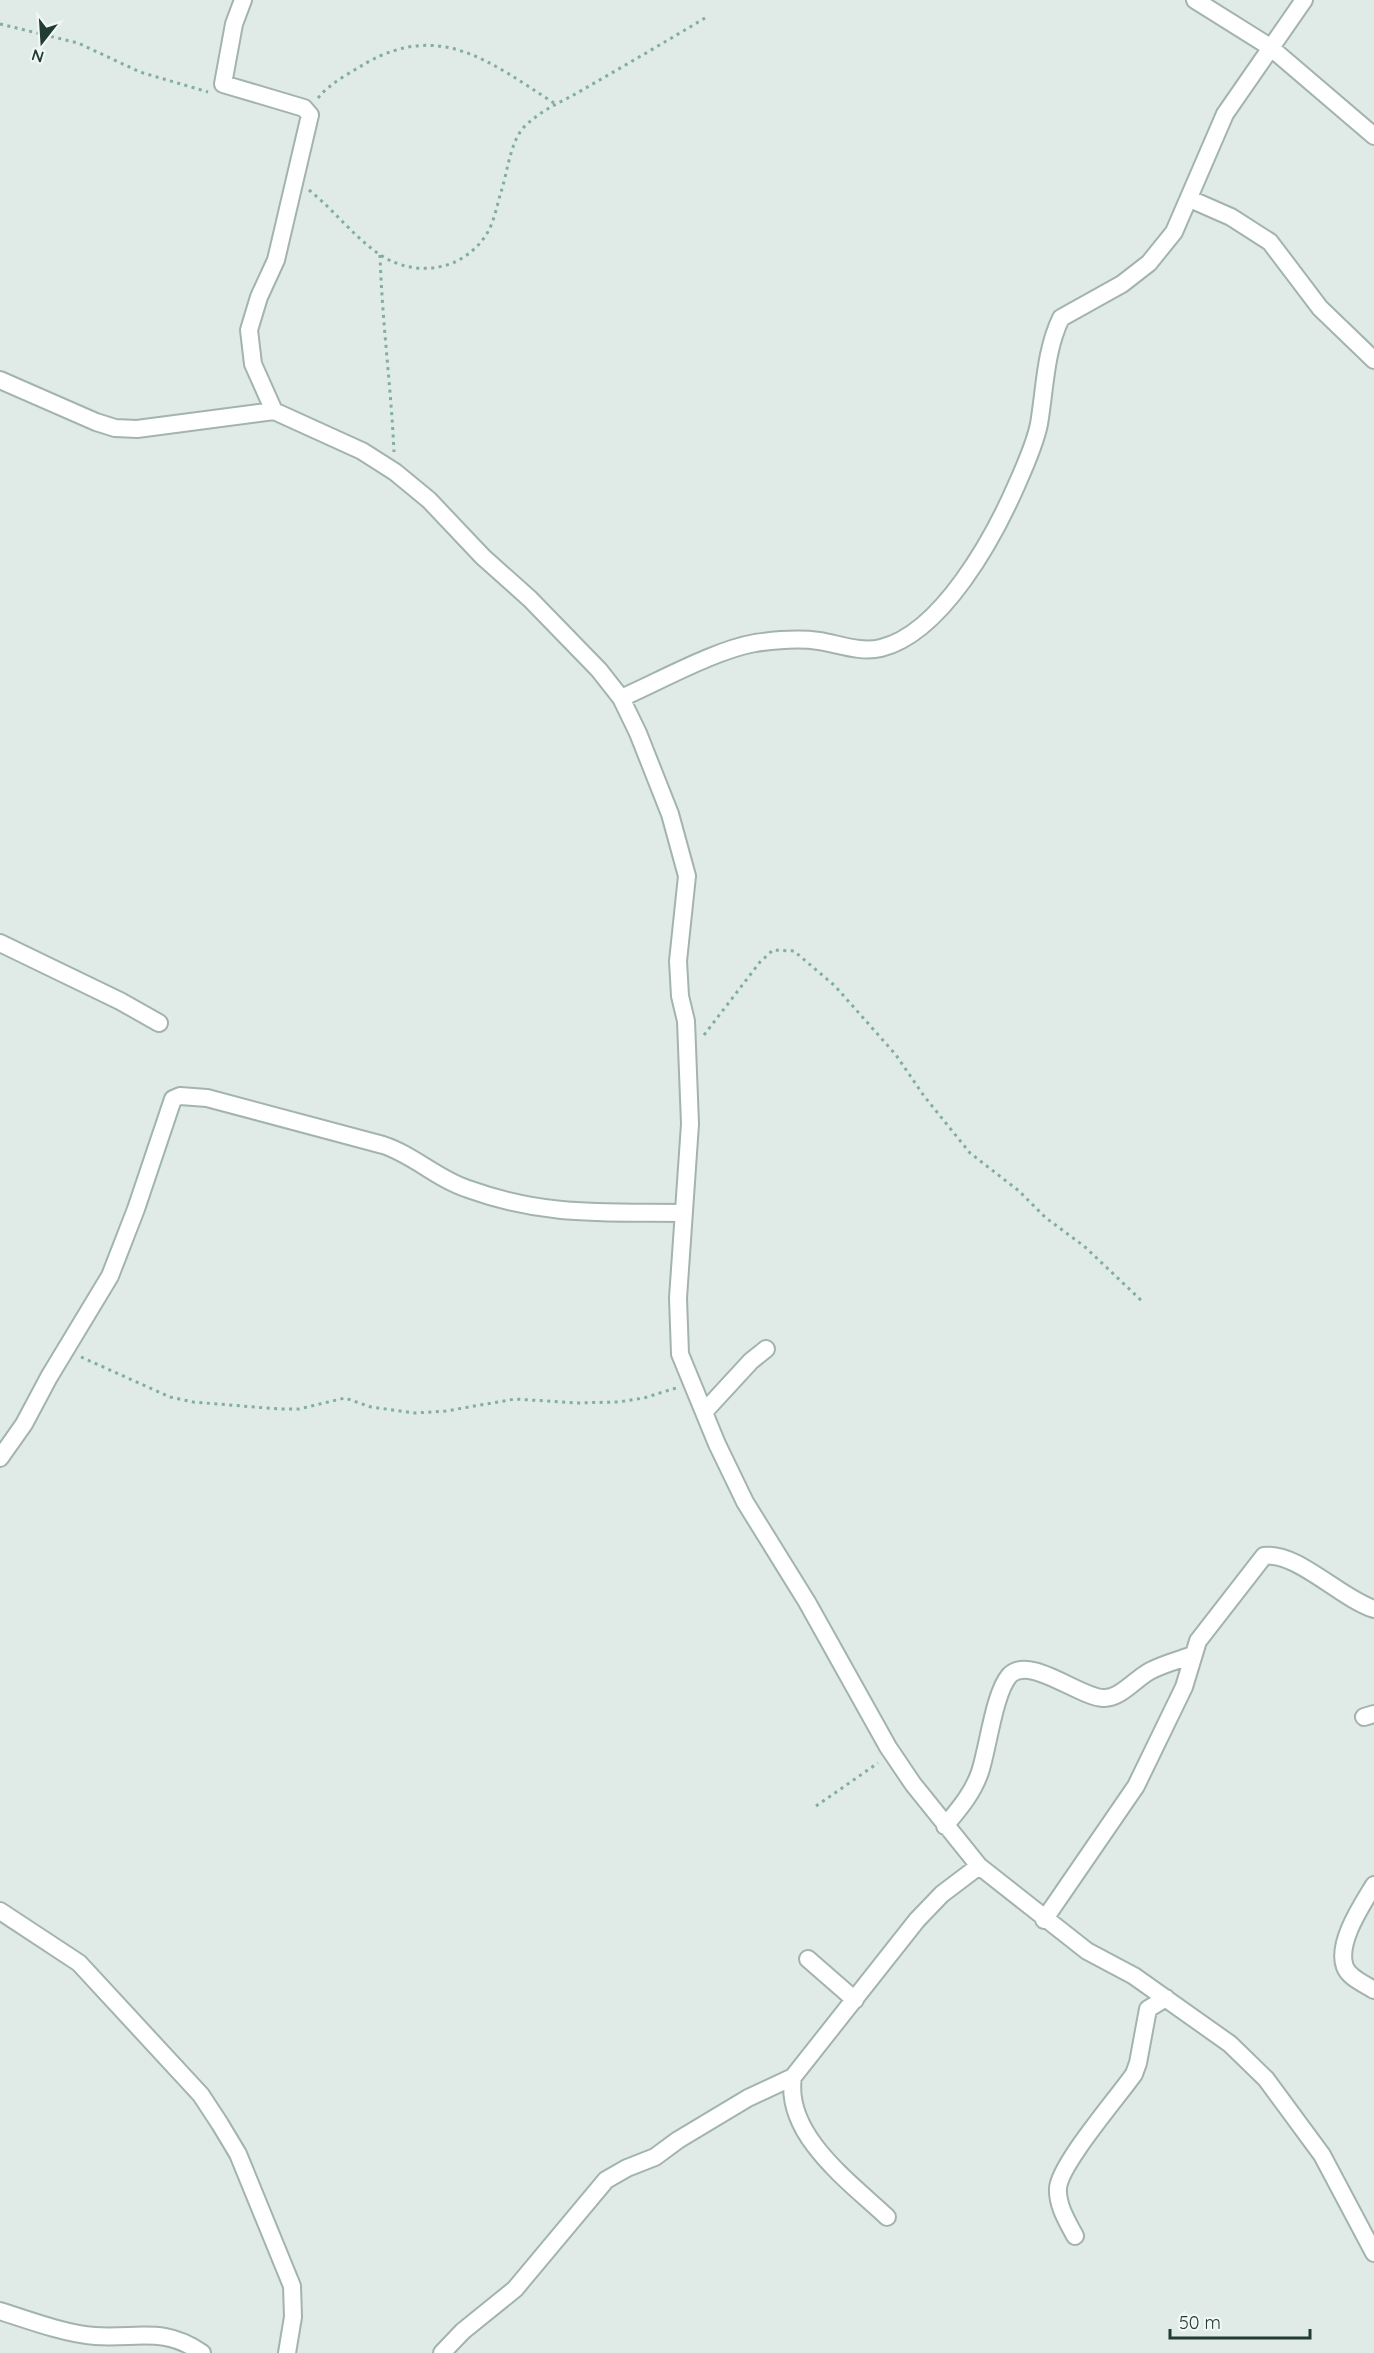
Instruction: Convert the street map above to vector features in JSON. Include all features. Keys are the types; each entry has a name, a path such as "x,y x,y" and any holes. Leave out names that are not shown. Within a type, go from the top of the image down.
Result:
{"street":[{"path":"243,0 234,24 222,80 226,86 304,108 310,119 276,260 259,297 249,330 253,364 274,411"},
{"path":"1195,0 1270,47 1374,136"},
{"path":"621,698 714,657 753,644 788,640 818,641 854,649 881,648 913,633 926,622 959,584 993,531 1018,483 1038,427 1050,351 1061,318 1122,284 1149,263 1174,232 1190,198 1202,161 1225,114 1304,0"},
{"path":"1190,198 1231,217 1270,242 1320,308 1374,360"},
{"path":"0,380 115,428 137,429 274,411 362,452 394,471 429,500 483,557 570,638 621,698 652,765 687,876 678,961 687,1054 690,1124 677,1330 680,1354 745,1502 807,1602 892,1754 945,1826 979,1866 1044,1920 1087,1951 1134,1976 1166,1998 1230,2044 1266,2079 1322,2155 1374,2253"},
{"path":"0,943 70,979 120,1000 159,1023"},
{"path":"0,1458 24,1424 64,1351 110,1276 120,1254 165,1115 173,1099 180,1096 207,1098 383,1145 401,1151 441,1179 523,1205 570,1213 684,1213"},
{"path":"704,1412 751,1361 766,1350"},
{"path":"1044,1920 1136,1786 1184,1687 1198,1641 1232,1594 1264,1556 1274,1554 1285,1557 1333,1588 1374,1609"},
{"path":"945,1826 967,1800 979,1774 1001,1691 1010,1675 1023,1669 1035,1670 1091,1696 1104,1698 1116,1695 1150,1671 1193,1655"},
{"path":"442,2353 463,2331 515,2289 606,2180 627,2168 655,2157 678,2140 748,2098 793,2077 917,1920 942,1894 979,1866"},
{"path":"1374,1885 1354,1918 1343,1952 1345,1968 1351,1975 1374,1990"},
{"path":"0,1911 79,1963 201,2095 220,2124 238,2154 292,2286 293,2317 287,2353"},
{"path":"808,1959 855,2000"},
{"path":"1075,2236 1060,2206 1058,2187 1065,2168 1134,2074 1148,2009 1166,1998"},
{"path":"793,2077 792,2103 813,2144 887,2217"},
{"path":"0,2311 94,2336 165,2336 181,2340 202,2353"}],"path":[{"path":"296,179 331,207 355,234 380,255 417,270 428,271 445,267 469,253 487,234 519,134 554,103 579,92 705,18"},
{"path":"0,24 78,44 140,72 185,87 213,93 226,86"},
{"path":"308,112 323,92 349,73 383,54 405,46 430,43 449,45 507,73 554,103"},
{"path":"380,255 382,316 392,407 394,471"},
{"path":"687,1054 760,962 773,950 794,951 835,986 896,1055 924,1096 970,1153 1019,1191 1046,1218 1084,1246 1144,1303"},
{"path":"64,1351 170,1397 193,1402 279,1409 299,1409 345,1398 371,1407 415,1413 446,1411 515,1399 576,1403 618,1402 669,1392 691,1381"},
{"path":"816,1806 892,1754"}]}
